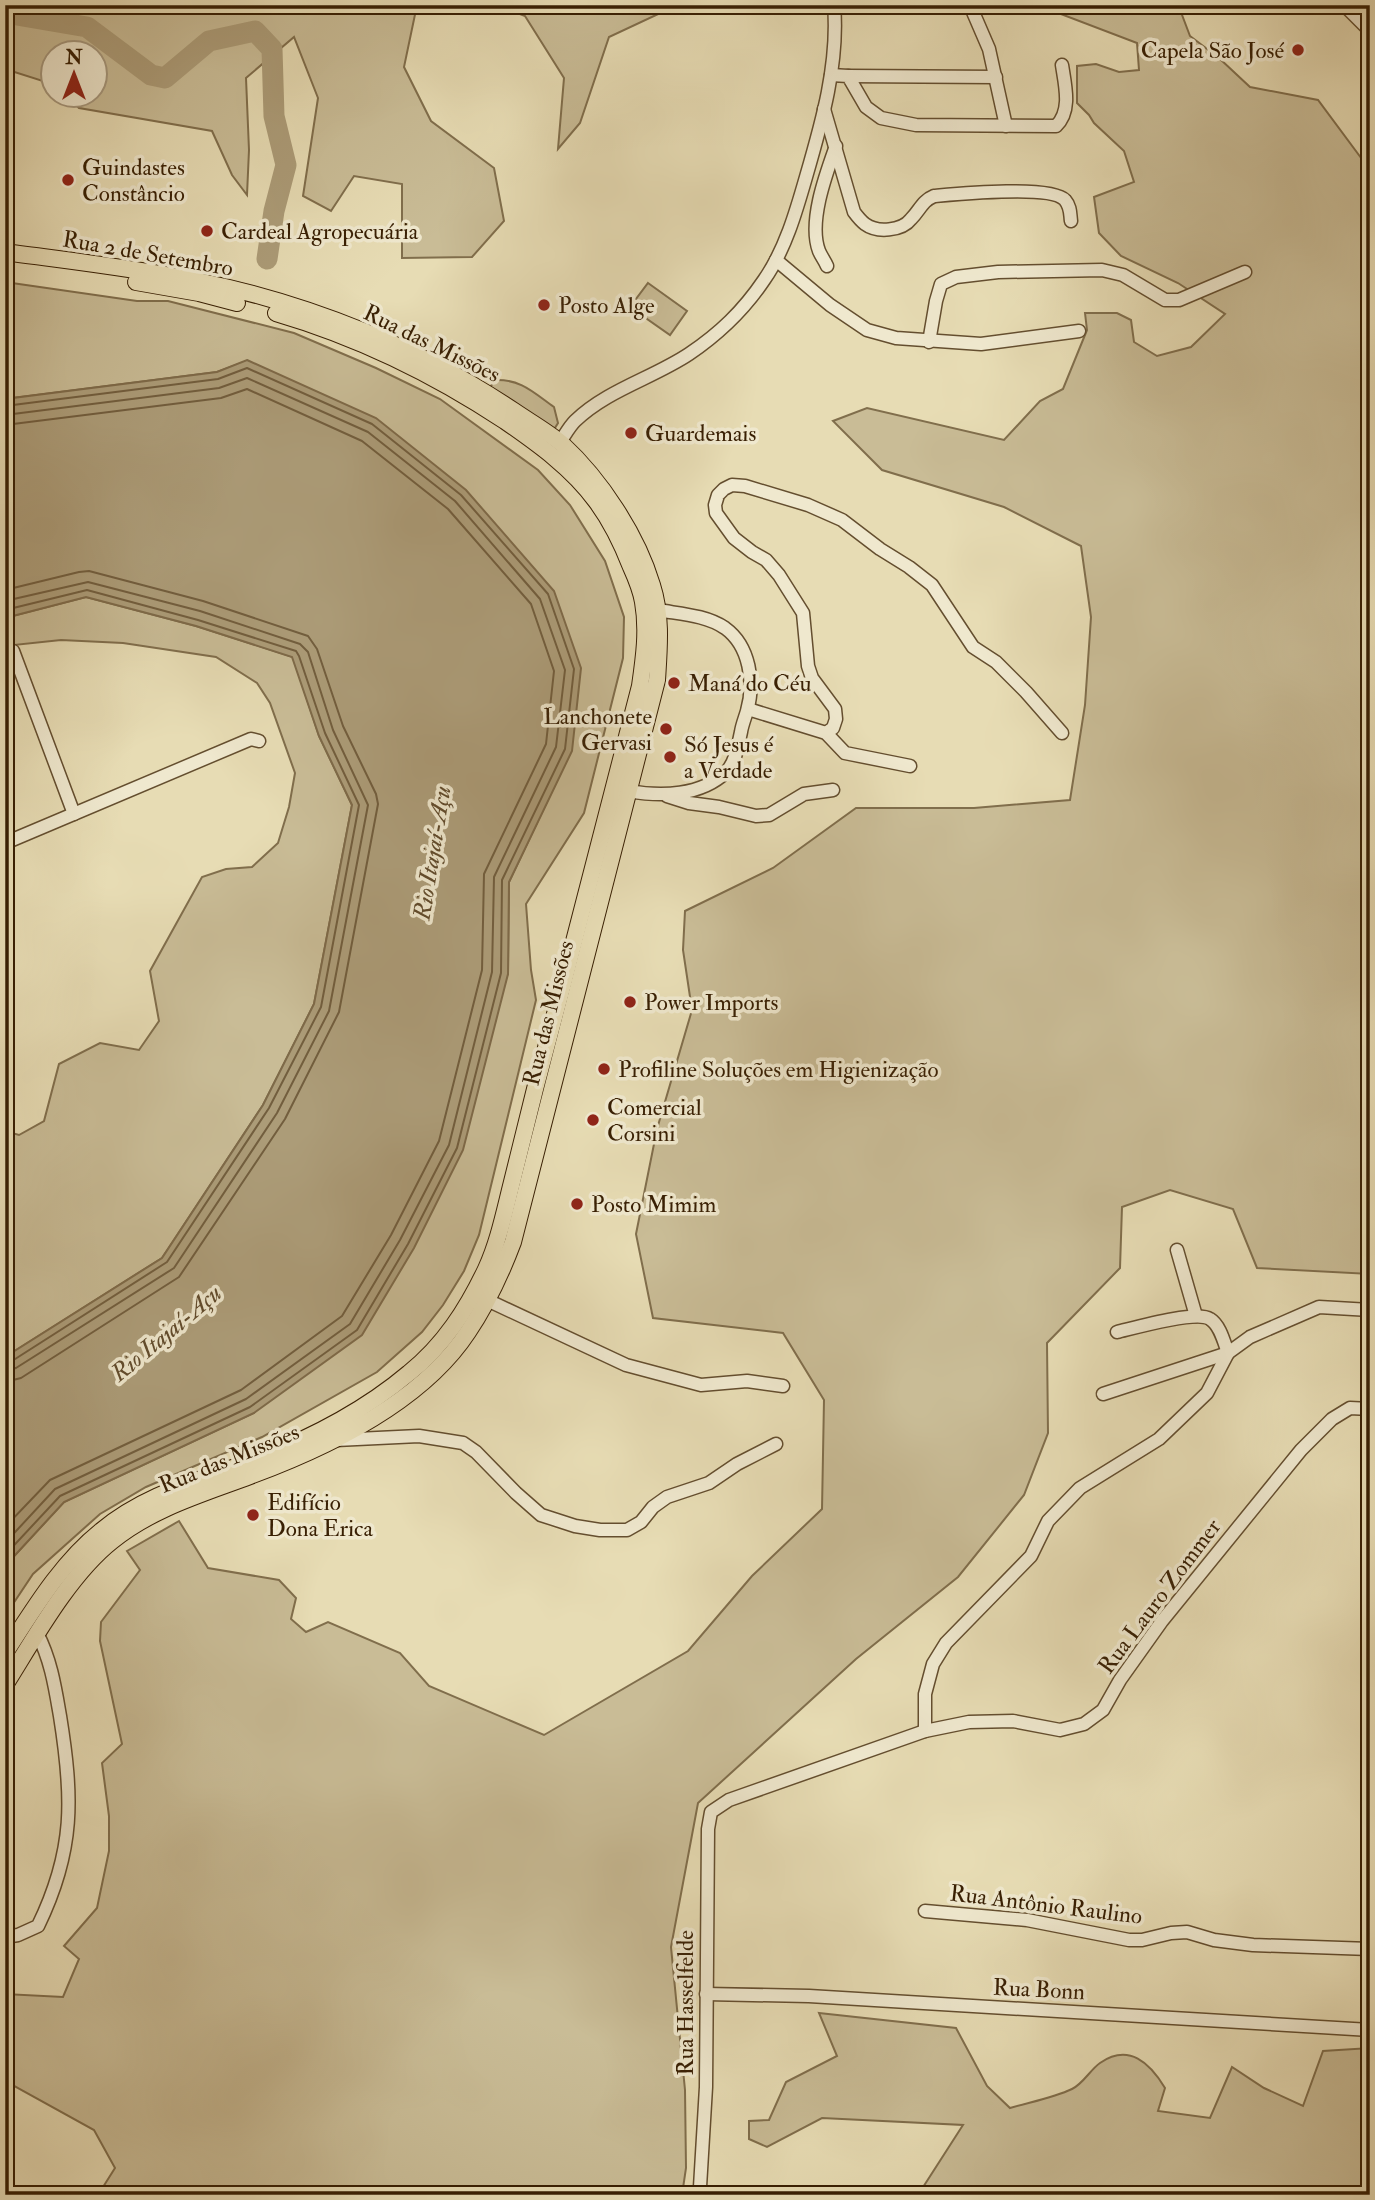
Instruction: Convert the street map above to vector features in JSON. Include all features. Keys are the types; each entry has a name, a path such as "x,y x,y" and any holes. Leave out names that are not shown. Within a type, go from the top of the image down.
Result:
{"main road":[{"name":"Rua 2 de Setembro","path":"5,251 201,282 281,309"},
{"name":"Rua 2 de Setembro","path":"5,262 177,289 281,309"},
{"name":"Rua das Missões","path":"5,1685 60,1601 97,1555 127,1530 177,1502 282,1464 331,1441 420,1384 443,1363 462,1340 500,1276 513,1242 657,680 658,610 653,585 621,517 594,477 475,393 452,372 317,314 281,309"},
{"name":"Rua das Missões","path":"5,1653 62,1571 101,1530 153,1497 257,1459 295,1442 393,1386 425,1359 451,1330 474,1295 486,1270 498,1241 640,686 645,657 643,601 626,553 597,502 556,448"}],"street":[{"path":"556,448 575,421 602,400 665,369 721,331 765,279 797,209 824,108 836,29 834,5"},
{"path":"970,5 989,49 1006,127"},
{"path":"1344,5 1370,30"},
{"path":"848,76 866,107 881,118 916,125 1056,127 1062,121 1066,99 1062,65"},
{"path":"831,75 996,77"},
{"path":"824,108 854,212 866,225 877,229 891,229 909,222 925,200 934,196 996,191 1054,194 1064,199 1070,208 1071,221"},
{"path":"827,265 818,249 816,229 823,183 836,146"},
{"path":"775,260 830,305 867,330 896,338 981,344 1079,331"},
{"path":"929,342 941,284 956,277 998,272 1102,270 1123,275 1166,300 1179,300 1245,272"},
{"path":"826,733 833,728 835,709 812,678 808,666 803,613 766,560 734,538 716,513 718,495 732,485 745,486 842,520 909,567 932,585 973,647 996,662 1062,733"},
{"path":"658,610 715,622 726,629 739,642 749,666 751,685 748,709 728,770 713,781 667,796"},
{"path":"13,651 74,814"},
{"path":"748,709 826,733 845,753 910,766"},
{"path":"5,843 251,739 256,738 259,741"},
{"path":"629,791 667,796 756,816 769,815 804,794 833,790"},
{"path":"1177,1250 1196,1316"},
{"path":"487,1300 626,1365 701,1385 747,1381 783,1386"},
{"path":"1103,1394 1228,1353 1250,1337 1319,1307 1370,1310"},
{"path":"925,1731 925,1694 933,1664 946,1643 1031,1556 1048,1521 1080,1488 1159,1438 1207,1393 1228,1353 1220,1331 1210,1319 1196,1316 1117,1332"},
{"name":"Rua Lauro Zommer","path":"711,1812 729,1800 925,1731 969,1722 1013,1721 1060,1730 1084,1724 1103,1710 1120,1680 1162,1621 1301,1450 1332,1419 1350,1408 1370,1409"},
{"path":"331,1441 419,1436 463,1443 476,1452 541,1515 575,1526 600,1530 627,1530 641,1522 653,1507 667,1497 709,1483 737,1464 776,1444"},
{"path":"5,1937 18,1935 38,1926 58,1877 67,1837 67,1761 53,1674 46,1650 37,1633"},
{"name":"Rua Hasselfelde","path":"697,2195 700,2187 706,2087 708,1829 711,1812"},
{"name":"Rua Antônio Raulino","path":"925,1910 1027,1920 1129,1940 1187,1932 1214,1940 1253,1945 1370,1949"},
{"name":"Rua Bonn","path":"706,1994 810,1996 1370,2030"}],"shaded area":[{"path":"5,5 417,5 404,67 431,121 494,168 504,221 472,257 402,258 402,184 354,176 331,211 303,196 318,98 294,37 246,78 249,150 247,195 232,175 212,131 79,108 108,108 108,38 38,38 38,80 5,69"},
{"path":"497,5 671,5 669,9 609,37 580,123 558,149 564,78 525,16"},
{"path":"1044,5 1179,7 1190,36 1250,87 1318,100 1370,170 1370,1274 1257,1268 1233,1209 1170,1190 1122,1207 1120,1268 1047,1343 1048,1433 1024,1495 958,1577 856,1659 698,1803 671,1947 685,2090 686,2168 682,2195 98,2195 115,2168 94,2130 5,2081 5,1994 63,1997 79,1959 64,1946 97,1908 109,1851 109,1816 102,1763 122,1744 100,1641 101,1622 140,1570 127,1551 179,1521 208,1568 279,1580 296,1598 291,1619 306,1632 328,1622 400,1653 429,1686 544,1735 688,1651 752,1576 822,1509 824,1400 783,1333 653,1318 636,1234 657,1129 692,1010 683,950 685,911 773,868 856,808 974,808 1070,800 1085,705 1091,617 1081,546 1004,507 882,470 833,421 867,408 1004,440 1040,401 1063,389 1087,330 1085,313 1117,313 1131,320 1134,342 1157,356 1191,347 1225,314 1178,283 1121,256 1099,233 1094,197 1134,182 1124,151 1077,103 1077,66 1096,64 1119,72 1139,70 1137,43 1045,8"},
{"path":"5,282 137,301 168,301 294,333 440,399 538,470 570,505 605,561 624,617 623,658 584,813 526,904 536,1000 479,1235 464,1271 443,1305 422,1332 377,1372 262,1437 146,1487 100,1514 33,1574 5,1616 5,1566 64,1502 254,1413 508,974 509,882 571,751 247,361 217,372 5,399"},
{"path":"648,283 687,311 670,335 630,307"},
{"path":"495,380 520,384 554,407 558,423 553,431 491,391"},
{"path":"86,597 196,626 293,657 319,736 352,805 314,1004 263,1105 162,1258 5,1357 5,1131 19,1135 44,1121 59,1064 100,1043 139,1050 159,1021 150,971 202,877 226,869 252,867 278,843 289,807 295,773 270,703 257,683 216,657 123,643 61,640 5,646 5,618"},
{"path":"819,2013 956,2028 987,2086 1010,2108 1072,2089 1100,2063 1120,2055 1138,2059 1159,2079 1165,2088 1158,2111 1210,2118 1232,2067 1264,2088 1303,2106 1323,2051 1370,2048 1370,2195 918,2195 963,2125 822,2118 767,2147 749,2139 749,2121 769,2120 786,2082 837,2056"}],"water":[{"name":"Rio Itajaí-Açu","path":"247,360 376,418 466,490 554,591 581,668 572,751 509,882 508,974 463,1150 414,1248 362,1335 254,1413 64,1502 5,1566 5,1357 162,1258 263,1105 314,1004 352,805 319,736 292,657 196,626 86,597 5,618 5,399 217,372"}],"waterway":[{"path":"5,13 87,27 151,75 165,78 209,41 255,31 272,49 274,116 286,165 274,211 267,259"}],"place":[{"name":"Capela São José","path":"1298,50"},
{"name":"Guindastes Constâncio","path":"68,180"},
{"name":"Cardeal Agropecuária","path":"207,231"},
{"name":"Posto Alge","path":"544,305"},
{"name":"Guardemais","path":"631,433"},
{"name":"Maná do Céu","path":"674,683"},
{"name":"Lanchonete Gervasi","path":"666,729"},
{"name":"Só Jesus é a Verdade","path":"670,757"},
{"name":"Power Imports","path":"630,1002"},
{"name":"Profiline Soluções em Higienização","path":"604,1069"},
{"name":"Comercial Corsini","path":"593,1120"},
{"name":"Posto Mimim","path":"577,1204"},
{"name":"Edifício Dona Erica","path":"253,1515"}]}
